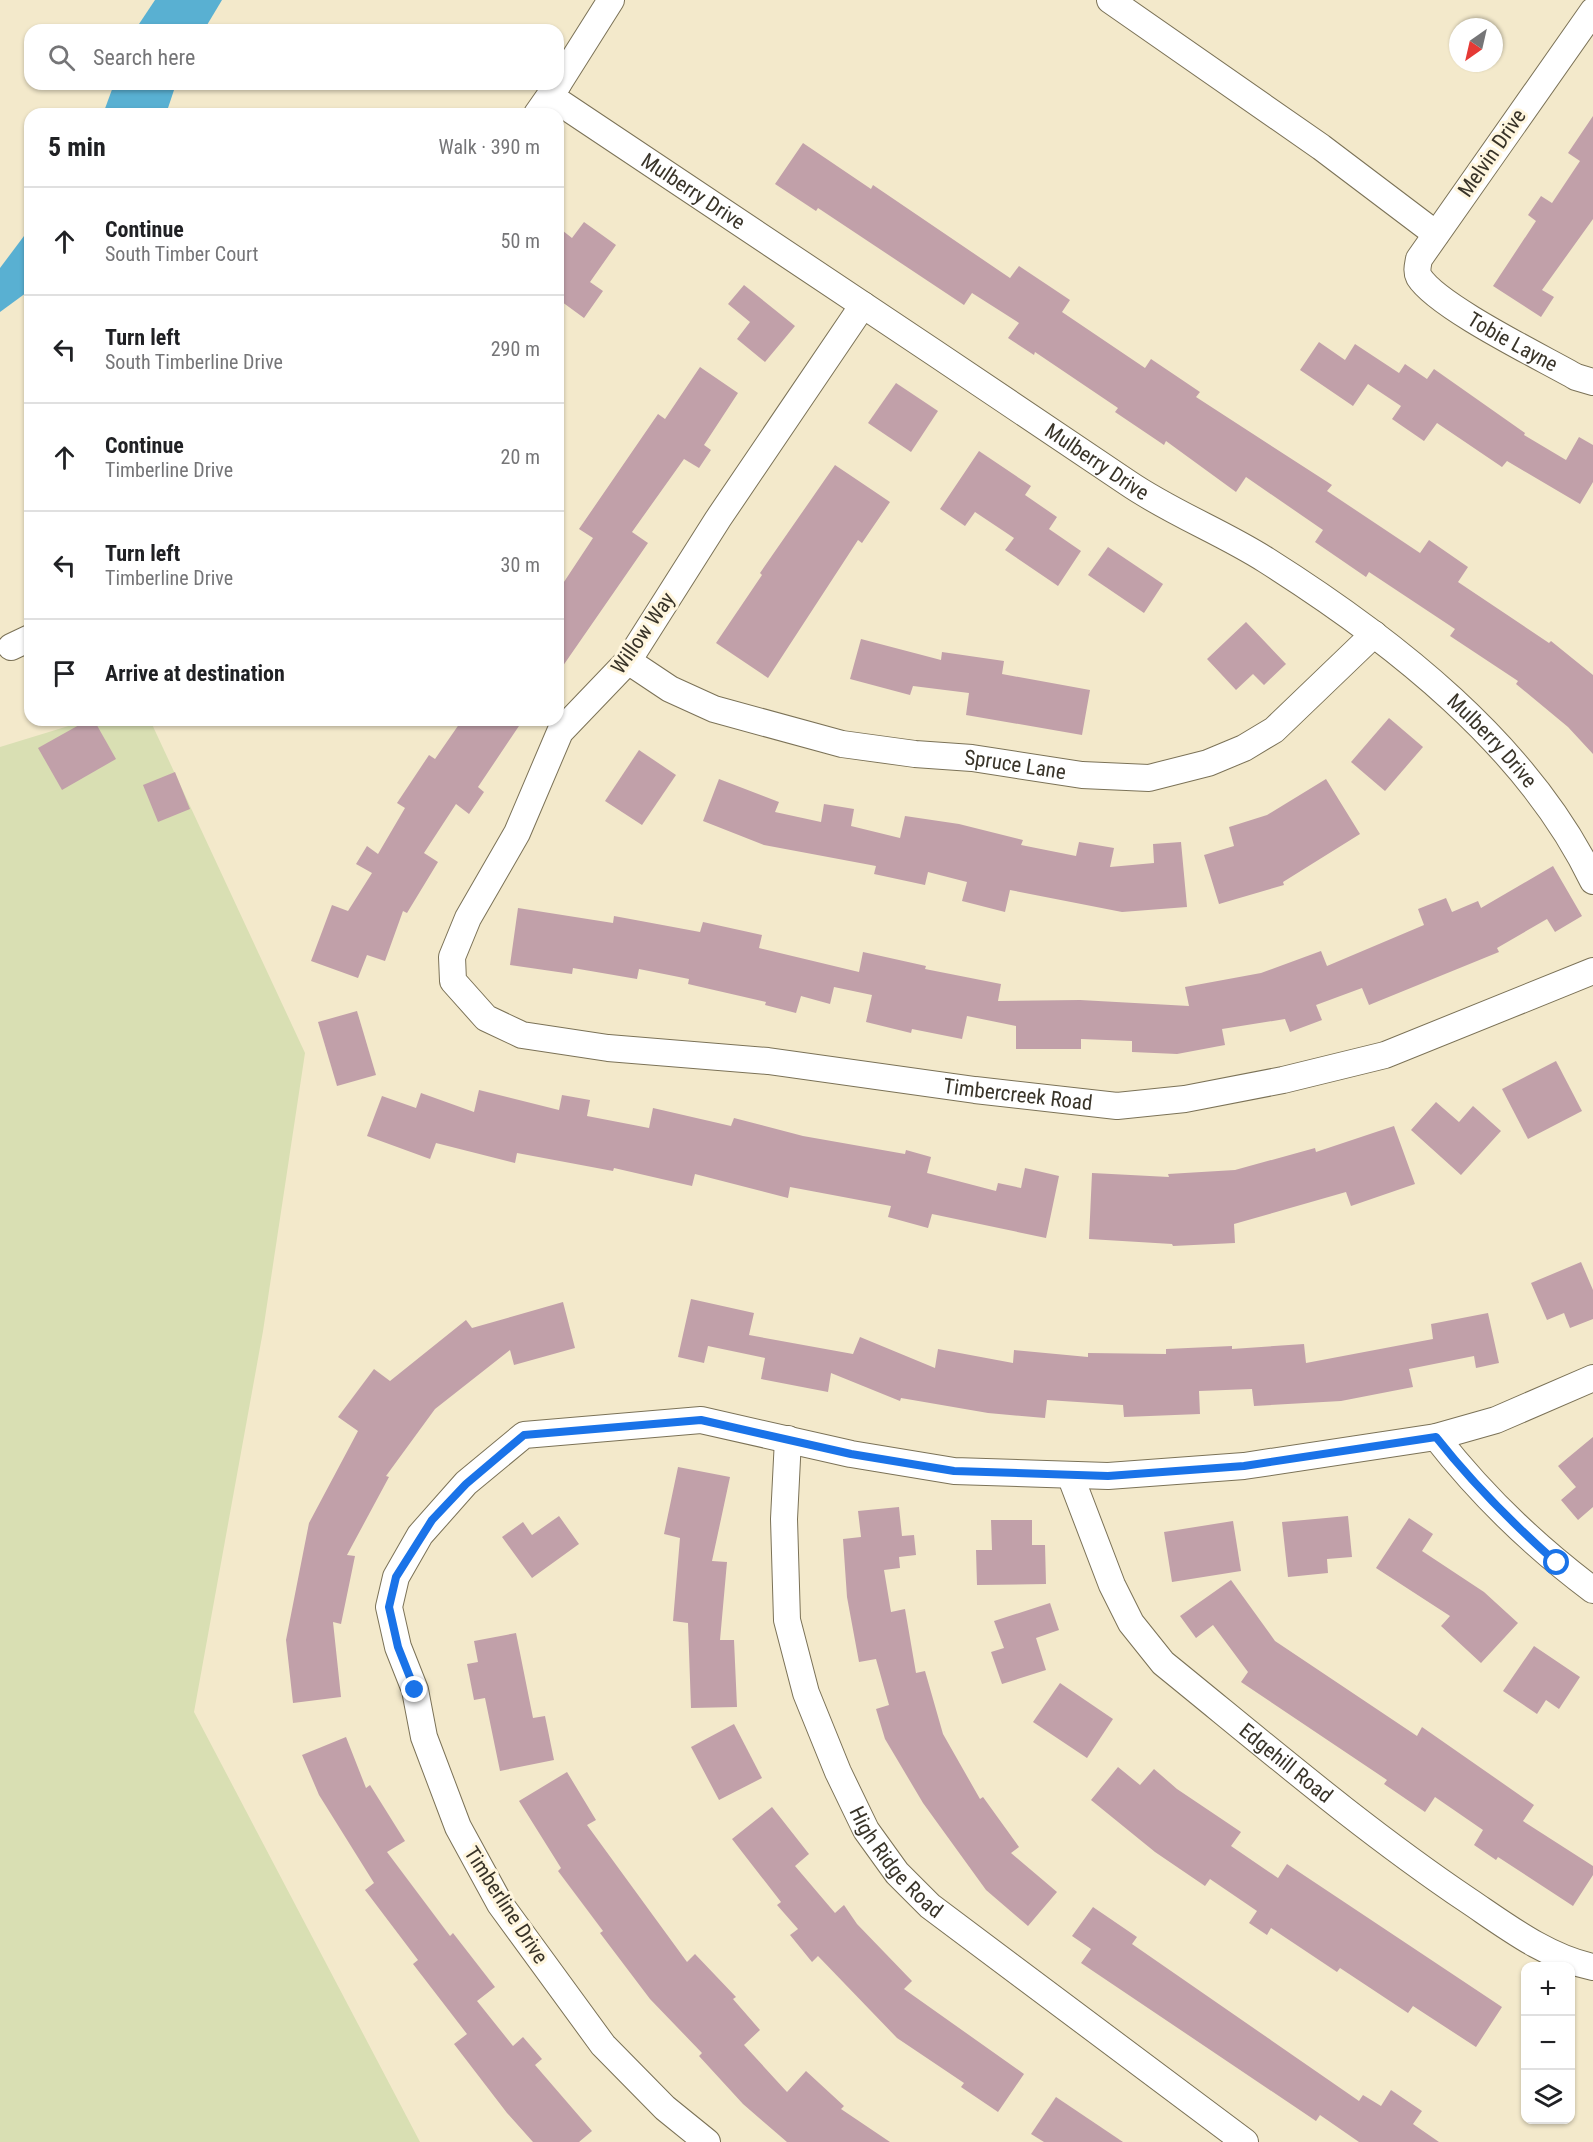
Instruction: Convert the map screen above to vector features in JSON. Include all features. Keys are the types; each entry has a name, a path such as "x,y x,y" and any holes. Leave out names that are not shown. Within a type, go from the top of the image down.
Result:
{"street":[{"path":"564,74 611,0"},
{"path":"1110,0 1321,147 1436,234"},
{"path":"1573,0 1593,11"},
{"name":"Melvin Drive","path":"1437,295 1419,277 1417,270 1419,259 1593,11"},
{"name":"Mulberry Drive","path":"551,95 1148,497 1264,559 1374,634 1408,660 1463,710 1533,784 1593,880"},
{"name":"Tobie Layne","path":"1437,295 1467,315 1576,377 1593,382"},
{"name":"Willow Way","path":"453,973 452,957 468,918 517,833 560,732 628,661 718,519 863,304"},
{"name":"Spruce Lane","path":"628,661 670,689 714,709 842,744 915,754 972,758 1082,775 1149,778 1208,763 1244,748 1274,730 1374,634"},
{"name":"Timbercreek Road","path":"453,973 453,981 461,993 486,1018 522,1035 608,1048 768,1061 975,1090 1117,1106 1185,1099 1283,1080 1385,1055 1593,971"},
{"name":"Timberline Drive","path":"707,2142 665,2108 603,2045 500,1904 458,1827 424,1737 415,1690 398,1647 389,1607 396,1577 432,1520 466,1484 524,1435 701,1420 851,1454 954,1471 1108,1476 1244,1466 1436,1437 1496,1420 1593,1378"},
{"path":"1436,1437 1468,1478 1508,1520 1557,1563 1593,1590"},
{"name":"High Ridge Road","path":"788,1439 784,1519 787,1620 806,1694 838,1772 866,1830 897,1873 930,1906 1245,2142"},
{"name":"Edgehill Road","path":"1070,1475 1112,1585 1131,1623 1163,1663 1417,1866 1502,1924 1557,1955 1593,1967"}],"green space":[{"path":"68,726 153,726 305,1053 263,1331 194,1712 420,2142 0,2142 0,747"}],"water":[{"path":"155,0 222,0 208,24 139,24"},
{"path":"112,90 174,90 168,108 105,108"},
{"path":"24,236 24,294 0,312 0,268"}],"building":[{"path":"1593,116 1593,219 1542,290 1554,297 1541,317 1493,286 1536,221 1528,215 1541,196 1552,203 1580,161 1568,153"},
{"path":"803,143 871,189 873,185 1010,278 1019,266 1070,300 1062,312 1145,368 1151,359 1200,392 1196,397 1332,485 1327,491 1420,553 1429,540 1468,567 1458,582 1549,643 1551,641 1593,675 1593,754 1568,727 1516,684 1518,681 1450,636 1455,629 1369,572 1366,577 1315,542 1323,530 1246,477 1236,492 1166,441 1164,445 1115,412 1118,408 1035,352 1034,355 1008,338 1019,323 972,293 964,305 818,208 816,211 775,184"},
{"path":"584,222 616,245 590,282 603,291 584,318 564,303 564,232 572,238"},
{"path":"744,285 795,326 765,362 737,339 750,322 728,304"},
{"path":"1319,342 1345,360 1355,344 1399,373 1405,364 1427,379 1434,369 1525,433 1524,435 1566,460 1579,437 1593,445 1593,482 1580,504 1507,461 1502,467 1437,423 1424,441 1392,419 1401,406 1368,384 1353,406 1300,370"},
{"path":"700,367 738,393 704,445 711,450 699,468 684,459 632,532 648,543 564,664 564,582 593,538 579,529 658,414 665,419"},
{"path":"896,383 938,411 911,452 868,423"},
{"path":"979,451 1031,486 1025,495 1057,517 1049,529 1081,551 1058,586 1005,550 1014,538 975,512 965,526 940,509"},
{"path":"835,465 890,502 862,543 858,540 768,678 716,643 762,575 760,573"},
{"path":"1108,547 1163,584 1144,613 1088,575"},
{"path":"1246,622 1286,664 1264,685 1253,674 1236,690 1207,659"},
{"path":"861,639 941,660 942,652 1004,661 1002,674 1090,690 1082,735 966,715 969,693 913,686 910,695 850,679"},
{"path":"1389,718 1423,747 1385,791 1351,762"},
{"path":"77,726 97,726 116,759 62,790 38,748"},
{"path":"458,726 519,726 478,787 484,792 469,814 456,804 424,853 438,862 407,913 403,911 385,961 367,955 358,978 311,961 332,905 348,911 372,873 356,864 367,846 378,854 405,808 397,803 429,755 435,759"},
{"path":"639,750 676,775 642,825 605,801"},
{"path":"175,772 190,809 158,822 143,785"},
{"path":"719,779 779,802 775,812 821,822 824,804 854,809 851,826 900,838 905,816 959,824 1023,840 1021,845 1076,856 1079,842 1114,848 1110,867 1154,863 1153,844 1181,842 1187,907 1122,912 1010,890 1005,912 962,901 967,882 928,872 925,885 874,874 876,866 764,845 703,821"},
{"path":"1326,779 1360,834 1283,882 1284,885 1219,904 1204,855 1234,846 1229,827 1267,815"},
{"path":"1553,866 1582,916 1555,932 1547,919 1497,948 1499,952 1369,1005 1362,988 1316,1005 1322,1020 1290,1032 1285,1019 1222,1029 1225,1045 1177,1054 1132,1052 1132,1041 1081,1039 1081,1049 1016,1049 1016,1026 967,1016 962,1039 912,1029 911,1033 866,1022 872,995 834,987 830,1004 801,996 796,1013 765,1005 766,1002 688,984 689,979 639,969 637,979 573,968 572,974 510,965 518,908 613,923 614,916 700,932 703,922 762,935 759,948 859,972 863,952 926,966 925,969 1001,984 998,1001 1080,1000 1189,1006 1185,987 1261,973 1321,951 1327,966 1424,925 1418,909 1446,898 1452,912 1478,901 1481,908"},
{"path":"357,1011 376,1075 337,1086 318,1022"},
{"path":"1556,1061 1582,1111 1528,1139 1502,1089"},
{"path":"479,1090 559,1110 562,1095 590,1100 587,1116 649,1128 653,1108 731,1126 734,1118 803,1136 905,1154 906,1150 931,1157 927,1173 996,1191 998,1183 1021,1188 1025,1168 1059,1176 1046,1238 932,1214 928,1228 888,1217 891,1206 790,1187 788,1198 695,1174 692,1186 614,1168 613,1171 517,1153 515,1163 436,1143 430,1159 367,1136 382,1096 416,1108 421,1093 474,1112"},
{"path":"1436,1102 1459,1122 1473,1106 1501,1131 1461,1175 1411,1130"},
{"path":"1394,1126 1415,1184 1351,1206 1346,1192 1234,1224 1235,1243 1173,1246 1172,1244 1089,1239 1092,1173 1169,1177 1168,1174 1235,1170 1315,1148 1316,1152"},
{"path":"1581,1262 1593,1290 1593,1319 1570,1328 1564,1313 1547,1320 1531,1283"},
{"path":"691,1299 754,1313 749,1335 853,1354 860,1337 935,1368 938,1349 1013,1363 1014,1350 1088,1357 1088,1353 1166,1354 1166,1349 1232,1346 1232,1349 1304,1344 1306,1363 1433,1339 1431,1324 1488,1313 1499,1363 1476,1368 1474,1356 1409,1369 1413,1387 1341,1401 1254,1406 1252,1389 1199,1391 1200,1414 1124,1417 1123,1405 1047,1400 1045,1418 988,1413 901,1398 900,1401 831,1373 828,1392 761,1379 765,1358 708,1346 704,1363 678,1357"},
{"path":"563,1302 575,1348 514,1365 510,1350 435,1409 386,1476 389,1477 347,1555 355,1556 341,1624 333,1622 341,1697 293,1703 286,1640 309,1523 358,1431 338,1417 374,1369 390,1381 466,1320 472,1328"},
{"path":"1593,1437 1593,1507 1578,1520 1561,1500 1576,1487 1558,1466"},
{"path":"678,1467 730,1477 712,1561 727,1562 720,1640 734,1640 737,1707 691,1708 688,1623 673,1621 680,1538 664,1534"},
{"path":"899,1507 902,1536 914,1535 916,1555 899,1557 900,1568 884,1570 891,1612 905,1609 916,1673 925,1671 943,1734 980,1799 983,1797 1019,1847 1011,1853 1057,1892 1028,1926 986,1890 923,1803 885,1739 876,1709 889,1705 876,1659 859,1662 847,1597 843,1539 861,1537 858,1511"},
{"path":"559,1516 579,1544 532,1578 502,1537 523,1522 532,1535"},
{"path":"1348,1516 1352,1557 1327,1559 1328,1573 1288,1577 1282,1522"},
{"path":"1409,1518 1433,1534 1422,1551 1484,1592 1518,1623 1481,1663 1441,1626 1450,1616 1376,1568"},
{"path":"991,1520 1032,1520 1032,1545 1045,1545 1046,1584 977,1585 976,1550 992,1550"},
{"path":"1233,1521 1241,1571 1172,1582 1164,1532"},
{"path":"1231,1580 1275,1641 1417,1736 1422,1727 1534,1805 1523,1821 1593,1866 1593,1875 1573,1906 1498,1857 1496,1860 1474,1845 1483,1830 1435,1797 1425,1812 1384,1784 1387,1780 1241,1682 1248,1672 1213,1625 1196,1638 1180,1616"},
{"path":"1050,1603 1059,1630 1036,1638 1046,1670 1002,1684 991,1652 1004,1648 994,1621"},
{"path":"516,1633 533,1718 545,1716 554,1760 500,1771 485,1698 474,1700 467,1664 478,1662 474,1641"},
{"path":"1534,1646 1580,1677 1559,1709 1546,1700 1537,1714 1503,1691"},
{"path":"1060,1683 1113,1719 1087,1758 1033,1722"},
{"path":"734,1724 762,1778 719,1800 691,1747"},
{"path":"346,1737 366,1788 370,1785 405,1841 387,1852 450,1936 453,1933 495,1987 477,2001 513,2046 523,2037 542,2059 535,2065 592,2131 579,2142 533,2142 507,2113 454,2044 467,2034 413,1964 418,1960 365,1890 374,1883 319,1795 302,1755"},
{"path":"1118,1767 1140,1785 1154,1769 1177,1789 1241,1832 1231,1846 1278,1878 1287,1864 1502,2007 1476,2047 1413,2006 1408,2013 1340,1968 1337,1972 1271,1928 1267,1935 1249,1923 1257,1911 1210,1879 1205,1886 1155,1852 1091,1800"},
{"path":"567,1772 596,1820 587,1825 687,1962 695,1954 736,1997 733,1999 760,2030 744,2045 787,2092 806,2071 844,2106 841,2109 890,2142 787,2142 743,2104 699,2056 702,2053 650,1999 600,1933 603,1931 558,1871 561,1868 519,1801"},
{"path":"772,1807 809,1854 795,1866 835,1913 844,1905 857,1924 912,1981 904,1989 1024,2074 998,2112 961,2087 964,2083 897,2038 818,1956 812,1962 790,1935 798,1929 777,1905 781,1902 732,1839"},
{"path":"1093,1907 1137,1937 1132,1944 1359,2101 1363,2095 1381,2106 1391,2090 1422,2111 1413,2124 1439,2142 1359,2142 1320,2115 1316,2121 1081,1963 1091,1949 1072,1936"},
{"path":"1056,2097 1123,2142 1044,2142 1031,2134"}],"route":[{"path":"415,1690 398,1647 389,1607 396,1577 420,1535 432,1520 466,1484 524,1435 701,1420 851,1454 954,1471 1108,1476 1244,1466 1436,1437 1468,1478 1508,1520 1557,1563"}]}
